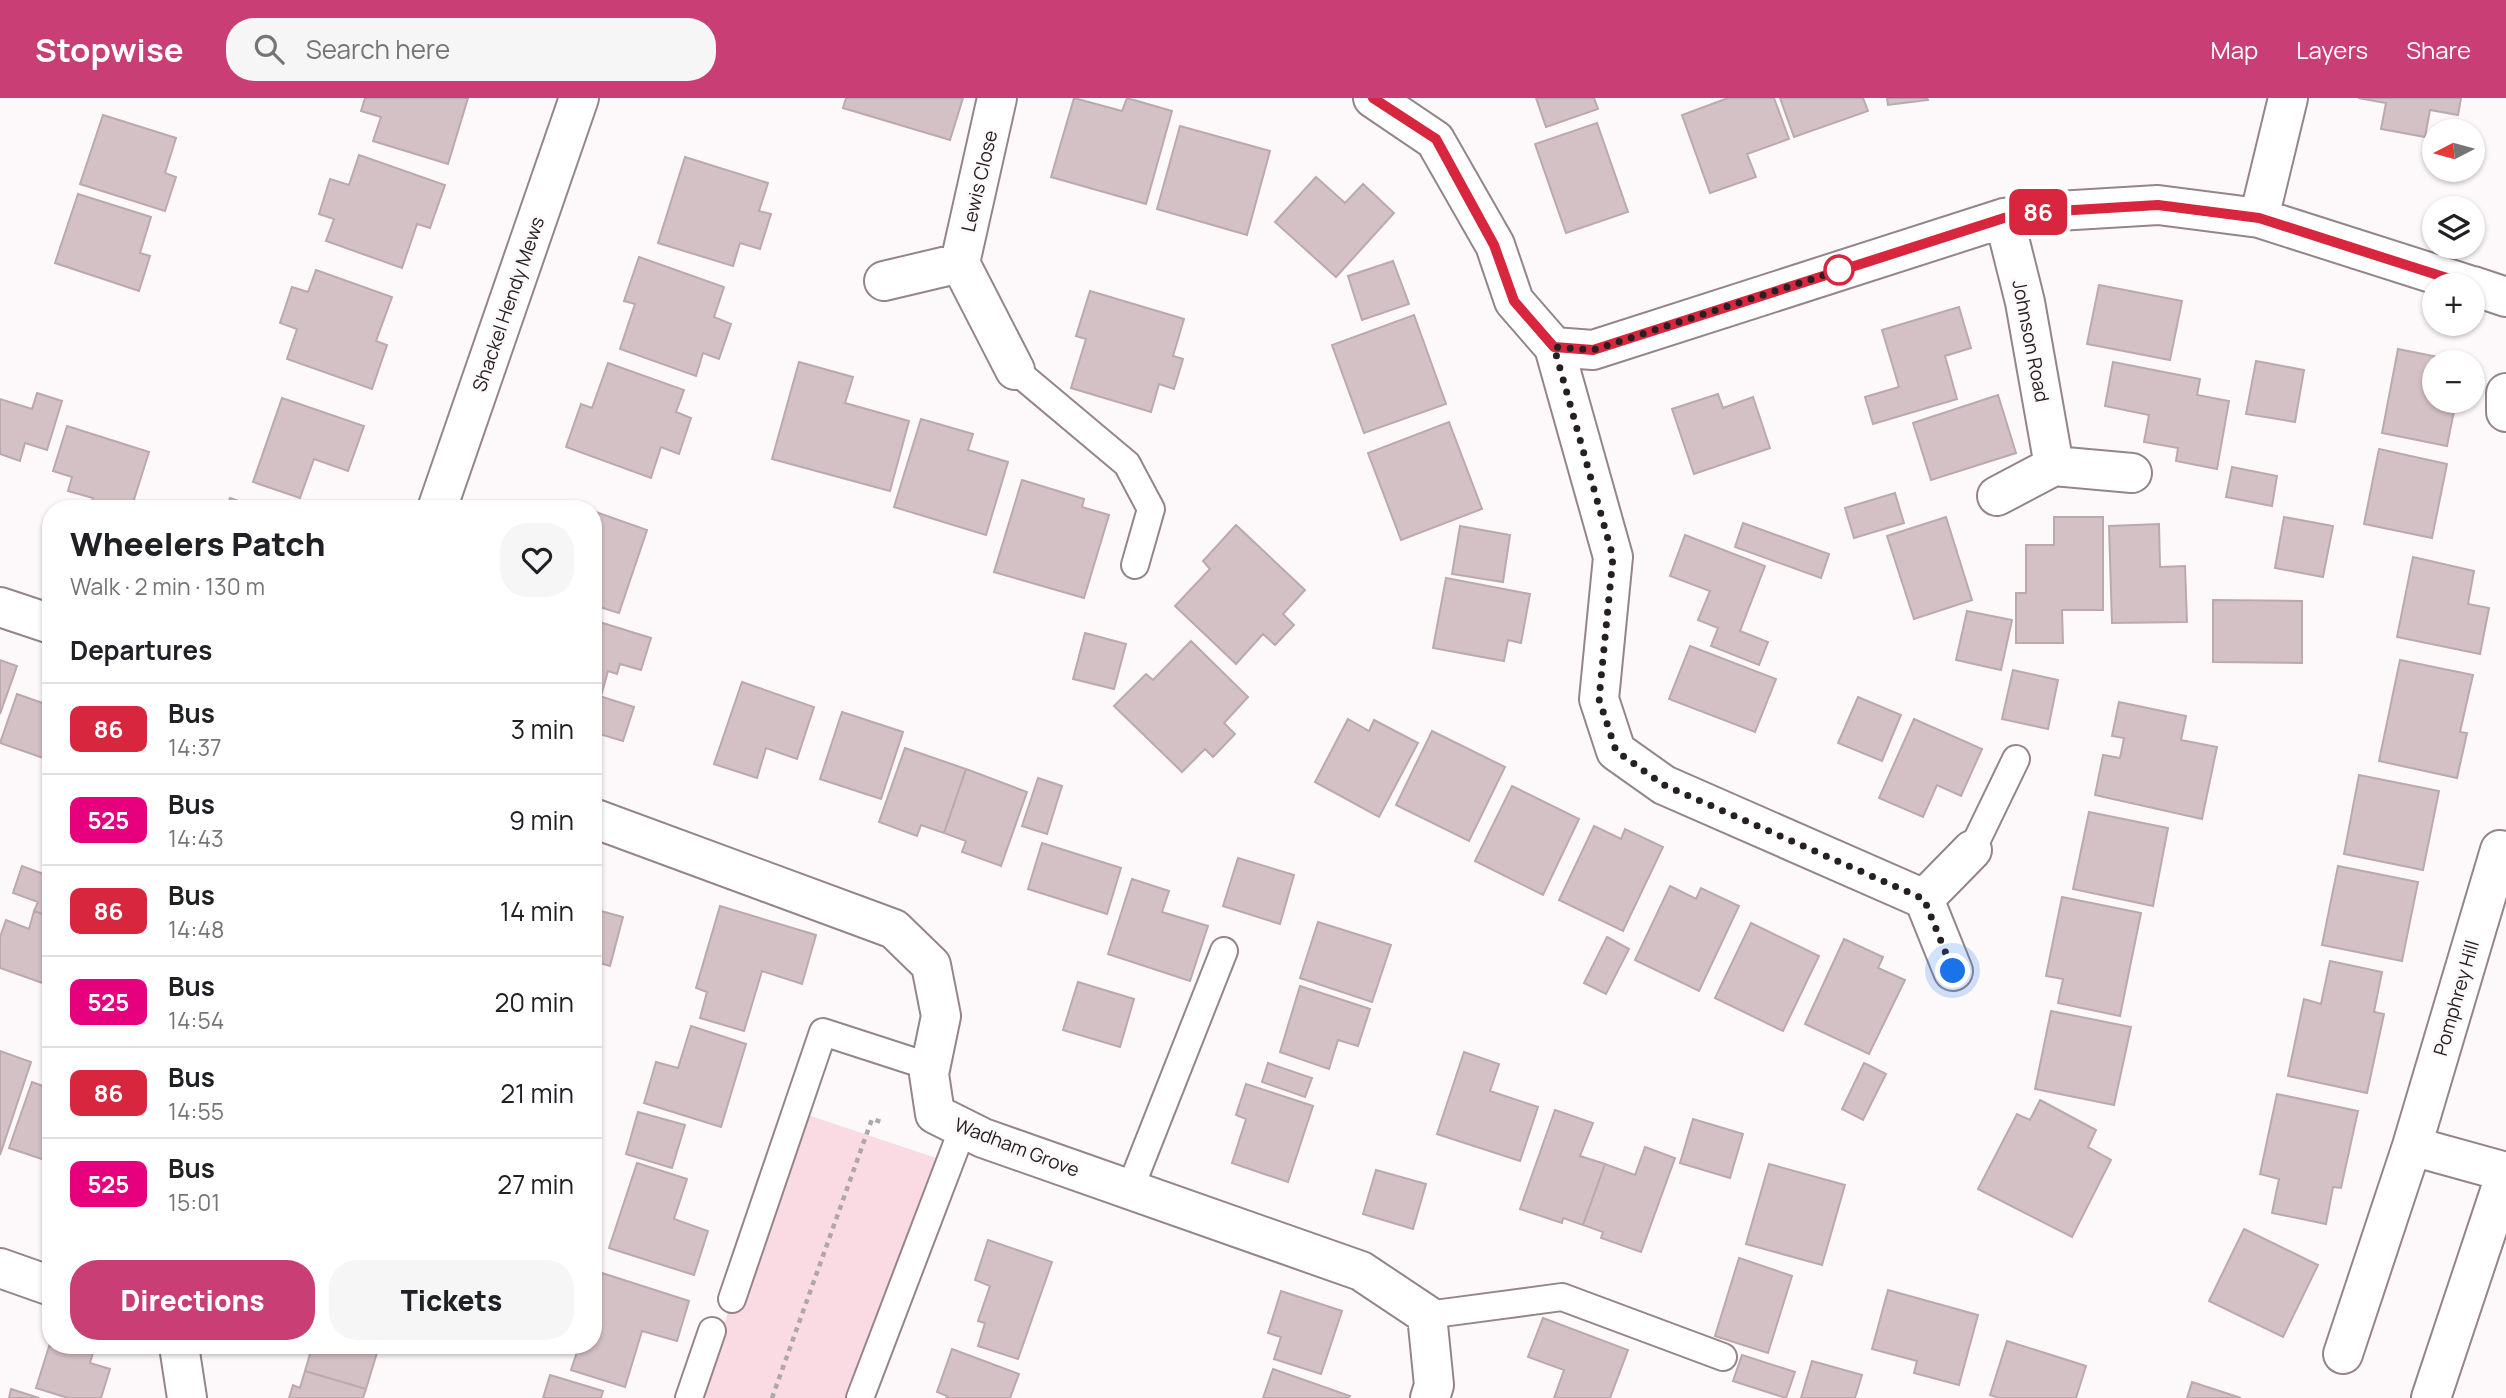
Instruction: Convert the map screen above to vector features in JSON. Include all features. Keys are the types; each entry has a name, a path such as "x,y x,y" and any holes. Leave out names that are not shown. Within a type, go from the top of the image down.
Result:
{"street":[{"name":"Shackel Hendy Mews","path":"440,500 579,98"},
{"name":"Lewis Close","path":"960,264 997,98"},
{"path":"1373,98 1436,139 1494,245 1514,301 1554,347 1613,557 1599,699 1616,751 1664,785 1924,899 1953,971"},
{"path":"2259,218 2288,98"},
{"path":"1554,347 1593,350 2004,218 2041,212 2158,205 2259,218 2430,273"},
{"name":"Johnson Road","path":"2004,218 2025,302 2054,466"},
{"path":"884,281 960,264 1015,370"},
{"path":"2485,290 2506,297"},
{"path":"2506,393 2506,412"},
{"path":"1997,496 2054,466 2132,473"},
{"path":"0,607 42,621"},
{"name":"Wadham Grove","path":"602,821 894,929 931,965 941,1016 929,1074 949,1121 983,1138 1362,1271 1427,1315"},
{"path":"1924,899 1972,850"},
{"name":"Pomphrey Hill","path":"2343,1354 2412,1146 2500,850"},
{"path":"2412,1146 2506,1173 2431,1398"},
{"path":"0,1268 42,1283"},
{"path":"1427,1315 1434,1385 1430,1398"},
{"path":"181,1354 187,1398"}],"lane":[{"path":"1015,370 1127,464 1151,509 1135,565"},
{"path":"1972,850 2017,759"},
{"path":"1130,1189 1224,951"},
{"path":"732,1299 822,1032 931,1067"},
{"path":"860,1398 949,1121"},
{"path":"1427,1315 1562,1297 1723,1357"},
{"path":"689,1398 712,1331"}],"path":[{"path":"772,1398 872,1119 914,1132 949,1121"}],"shaded area":[{"path":"796,1111 942,1160 852,1398 699,1398"}],"building":[{"path":"365,98 468,98 448,164 373,141 381,117 361,111"},
{"path":"846,98 963,98 950,140 843,108"},
{"path":"1074,98 1122,111 1127,98 1172,111 1146,204 1051,177"},
{"path":"1536,98 1594,98 1598,109 1546,127"},
{"path":"1728,98 1774,98 1789,139 1747,154 1756,177 1710,193 1682,115"},
{"path":"1780,98 1863,98 1868,111 1794,137"},
{"path":"1887,98 1927,98 1928,100 1888,105"},
{"path":"2358,98 2461,98 2458,115 2430,110 2428,119 2422,119 2422,136 2381,129 2386,103"},
{"path":"103,115 176,138 165,173 176,177 165,211 80,184"},
{"path":"1597,123 1628,212 1566,233 1535,144"},
{"path":"1180,126 1270,151 1247,235 1157,209"},
{"path":"359,155 445,185 430,228 417,224 402,268 326,241 334,219 319,214 330,179 349,185"},
{"path":"685,157 768,183 759,211 771,214 760,249 740,243 733,266 658,243"},
{"path":"1316,177 1345,203 1363,184 1394,213 1336,277 1275,222"},
{"path":"78,194 151,217 140,253 150,256 139,291 55,263"},
{"path":"639,257 724,287 714,317 731,324 719,359 703,353 696,376 620,349 635,304 624,301"},
{"path":"1393,261 1409,304 1362,320 1348,276"},
{"path":"316,270 392,297 376,341 387,345 372,389 287,359 297,329 280,323 292,287 308,292"},
{"path":"2099,285 2182,301 2170,360 2087,344"},
{"path":"1090,291 1184,319 1173,356 1183,359 1174,389 1159,384 1151,412 1071,388 1086,339 1076,336"},
{"path":"1959,307 1971,348 1945,356 1957,399 1873,424 1865,397 1899,387 1882,330"},
{"path":"1414,315 1446,404 1364,433 1332,345"},
{"path":"2398,349 2422,354 2422,413 2454,413 2447,446 2382,433"},
{"path":"2256,361 2304,370 2295,422 2246,414"},
{"path":"799,362 853,377 845,403 909,421 890,491 772,459"},
{"path":"2113,362 2200,379 2197,395 2229,401 2217,469 2176,461 2178,448 2144,442 2149,415 2105,406"},
{"path":"608,363 684,390 676,412 691,418 679,454 661,447 651,478 566,447 581,404 592,408"},
{"path":"37,393 62,401 47,450 25,443 20,461 0,454 0,399 32,409"},
{"path":"1718,394 1723,408 1753,397 1770,448 1694,474 1672,409"},
{"path":"1998,395 2016,453 1931,480 1913,423"},
{"path":"282,398 364,426 348,471 314,459 300,498 253,482"},
{"path":"921,419 973,434 968,450 1008,462 986,535 894,507"},
{"path":"1449,422 1482,509 1401,540 1368,453"},
{"path":"67,426 149,452 134,500 92,500 93,498 68,491 72,477 53,471"},
{"path":"2379,449 2447,464 2432,538 2364,524"},
{"path":"2232,467 2277,476 2272,506 2226,497"},
{"path":"1022,480 1084,499 1082,507 1109,515 1084,598 994,572"},
{"path":"1895,493 1904,523 1854,538 1845,508"},
{"path":"602,514 647,530 619,613 602,608"},
{"path":"1946,517 1972,600 1914,619 1887,536"},
{"path":"2054,517 2103,517 2103,610 2062,610 2063,643 2016,643 2016,593 2026,593 2026,545 2054,545"},
{"path":"2284,517 2333,526 2323,577 2275,568"},
{"path":"1743,523 1829,554 1821,578 1735,547"},
{"path":"2159,524 2160,567 2185,566 2187,622 2112,623 2109,526"},
{"path":"1236,525 1305,590 1283,614 1294,625 1275,645 1263,634 1236,664 1175,606 1210,569 1203,561"},
{"path":"1460,526 1510,535 1503,582 1452,574"},
{"path":"1685,535 1765,566 1740,631 1768,642 1759,665 1711,646 1718,628 1698,620 1710,591 1670,576"},
{"path":"2413,557 2474,571 2468,604 2489,608 2480,654 2397,637"},
{"path":"1446,578 1530,594 1521,643 1508,640 1504,661 1433,648"},
{"path":"2213,600 2302,601 2302,663 2213,662"},
{"path":"1967,611 2012,620 2001,670 1956,660"},
{"path":"602,623 651,638 641,670 620,664 617,674 608,671 602,692"},
{"path":"1085,633 1126,644 1114,689 1073,679"},
{"path":"1191,641 1248,697 1224,723 1235,734 1213,757 1205,749 1182,772 1114,706 1146,674 1153,680"},
{"path":"1690,646 1776,679 1755,732 1669,699"},
{"path":"0,660 17,666 0,714"},
{"path":"2400,660 2473,675 2460,732 2467,733 2457,778 2379,761"},
{"path":"2013,670 2058,680 2048,729 2002,719"},
{"path":"742,682 814,707 797,759 766,748 757,778 714,764"},
{"path":"17,694 42,703 42,758 0,743"},
{"path":"602,697 634,707 623,741 602,735"},
{"path":"1858,697 1901,715 1882,761 1838,743"},
{"path":"2119,702 2186,716 2181,740 2217,747 2202,819 2095,795 2103,755 2120,758 2124,738 2112,736"},
{"path":"842,712 903,732 881,799 820,779"},
{"path":"1348,719 1369,731 1374,720 1418,743 1379,817 1315,782"},
{"path":"1914,719 1982,749 1961,796 1937,785 1923,817 1879,798"},
{"path":"1432,731 1505,767 1469,841 1396,805"},
{"path":"905,748 966,769 944,833 921,825 917,836 879,822"},
{"path":"966,769 1027,792 1001,866 962,852 966,841 944,833"},
{"path":"2359,775 2439,791 2423,870 2344,854"},
{"path":"1038,778 1062,786 1047,834 1022,826"},
{"path":"1512,786 1579,819 1543,895 1475,861"},
{"path":"2089,812 2168,828 2153,906 2073,889"},
{"path":"1594,826 1621,839 1625,829 1663,847 1623,931 1559,900"},
{"path":"1042,843 1121,868 1107,914 1028,889"},
{"path":"1238,858 1294,875 1280,924 1223,906"},
{"path":"22,866 42,874 42,914 34,911 38,902 13,893"},
{"path":"2338,866 2418,882 2402,961 2322,945"},
{"path":"1132,879 1169,891 1162,912 1208,926 1190,981 1108,954"},
{"path":"1670,886 1696,899 1701,888 1739,906 1699,991 1635,960"},
{"path":"2062,897 2141,913 2120,1016 2058,1003 2063,979 2046,976"},
{"path":"720,906 816,935 802,984 762,971 744,1031 700,1018 707,992 696,988"},
{"path":"34,911 42,914 42,983 0,968 0,937 6,920 29,929"},
{"path":"602,911 623,917 610,966 602,964"},
{"path":"1318,922 1391,945 1372,1002 1300,978"},
{"path":"1751,923 1819,956 1783,1031 1715,998"},
{"path":"1607,937 1629,949 1606,994 1584,983"},
{"path":"1844,939 1883,957 1878,968 1905,980 1869,1054 1805,1024"},
{"path":"2330,961 2382,972 2374,1012 2384,1014 2367,1093 2288,1076 2304,999 2321,1004"},
{"path":"1078,982 1134,999 1120,1047 1063,1030"},
{"path":"1300,986 1370,1009 1358,1046 1338,1040 1329,1069 1280,1052"},
{"path":"2051,1011 2131,1027 2114,1105 2035,1089"},
{"path":"691,1026 746,1044 721,1127 644,1103 656,1062 678,1068"},
{"path":"0,1051 31,1062 0,1155"},
{"path":"1464,1052 1499,1064 1490,1091 1538,1107 1520,1161 1437,1134"},
{"path":"1268,1063 1312,1078 1305,1097 1262,1082"},
{"path":"1864,1063 1886,1074 1863,1120 1842,1109"},
{"path":"32,1082 42,1086 42,1159 9,1148"},
{"path":"1246,1084 1313,1106 1288,1182 1232,1163 1246,1119 1236,1115"},
{"path":"2277,1094 2358,1111 2341,1188 2333,1187 2326,1224 2272,1213 2279,1179 2260,1174"},
{"path":"2040,1100 2096,1130 2088,1147 2111,1160 2072,1237 1978,1189 2017,1114 2030,1120"},
{"path":"1555,1110 1593,1123 1580,1156 1605,1164 1583,1225 1563,1218 1562,1223 1520,1209"},
{"path":"638,1112 685,1125 672,1168 626,1154"},
{"path":"1693,1119 1743,1134 1730,1178 1680,1163"},
{"path":"1645,1147 1675,1158 1641,1252 1601,1238 1603,1232 1583,1225 1605,1164 1635,1175"},
{"path":"637,1163 687,1179 674,1219 708,1231 694,1275 609,1248"},
{"path":"1769,1164 1845,1185 1822,1265 1746,1244"},
{"path":"1376,1170 1426,1184 1413,1229 1363,1214"},
{"path":"2244,1229 2318,1265 2283,1337 2209,1301"},
{"path":"988,1240 1052,1262 1018,1359 978,1346 985,1323 978,1321 990,1286 975,1280"},
{"path":"1739,1258 1792,1276 1768,1353 1715,1336"},
{"path":"602,1273 689,1301 677,1341 642,1331 625,1387 571,1370 576,1354 602,1354"},
{"path":"1888,1290 1978,1315 1959,1385 1914,1373 1917,1361 1872,1349"},
{"path":"1281,1291 1342,1311 1321,1374 1274,1359 1281,1337 1268,1333"},
{"path":"1543,1318 1628,1350 1610,1398 1554,1398 1564,1370 1528,1357"},
{"path":"2007,1341 2086,1366 2076,1398 1999,1398 1990,1395"},
{"path":"952,1349 1019,1374 1010,1398 946,1398 947,1396 937,1392"},
{"path":"47,1354 93,1354 90,1363 110,1369 101,1398 68,1398 36,1388"},
{"path":"310,1354 377,1354 366,1389 305,1371"},
{"path":"1742,1355 1795,1372 1786,1398 1733,1381"},
{"path":"1812,1361 1862,1375 1855,1398 1801,1398"},
{"path":"1273,1369 1350,1396 1263,1398"},
{"path":"305,1371 366,1389 363,1398 289,1398 293,1385 300,1388"},
{"path":"550,1375 603,1391 601,1398 543,1398"},
{"path":"2192,1382 2241,1398 2187,1398"},
{"path":"11,1389 39,1398 9,1398"}],"bus line":[{"name":"86","path":"1373,98 1436,139 1494,245 1514,301 1554,347 1593,350 2004,218 2041,212 2158,205 2259,218 2431,273"}],"route":[{"path":"1839,270 1843,269 1593,350 1554,347 1613,557 1599,699 1616,751 1664,785 1924,899 1953,971"}]}
